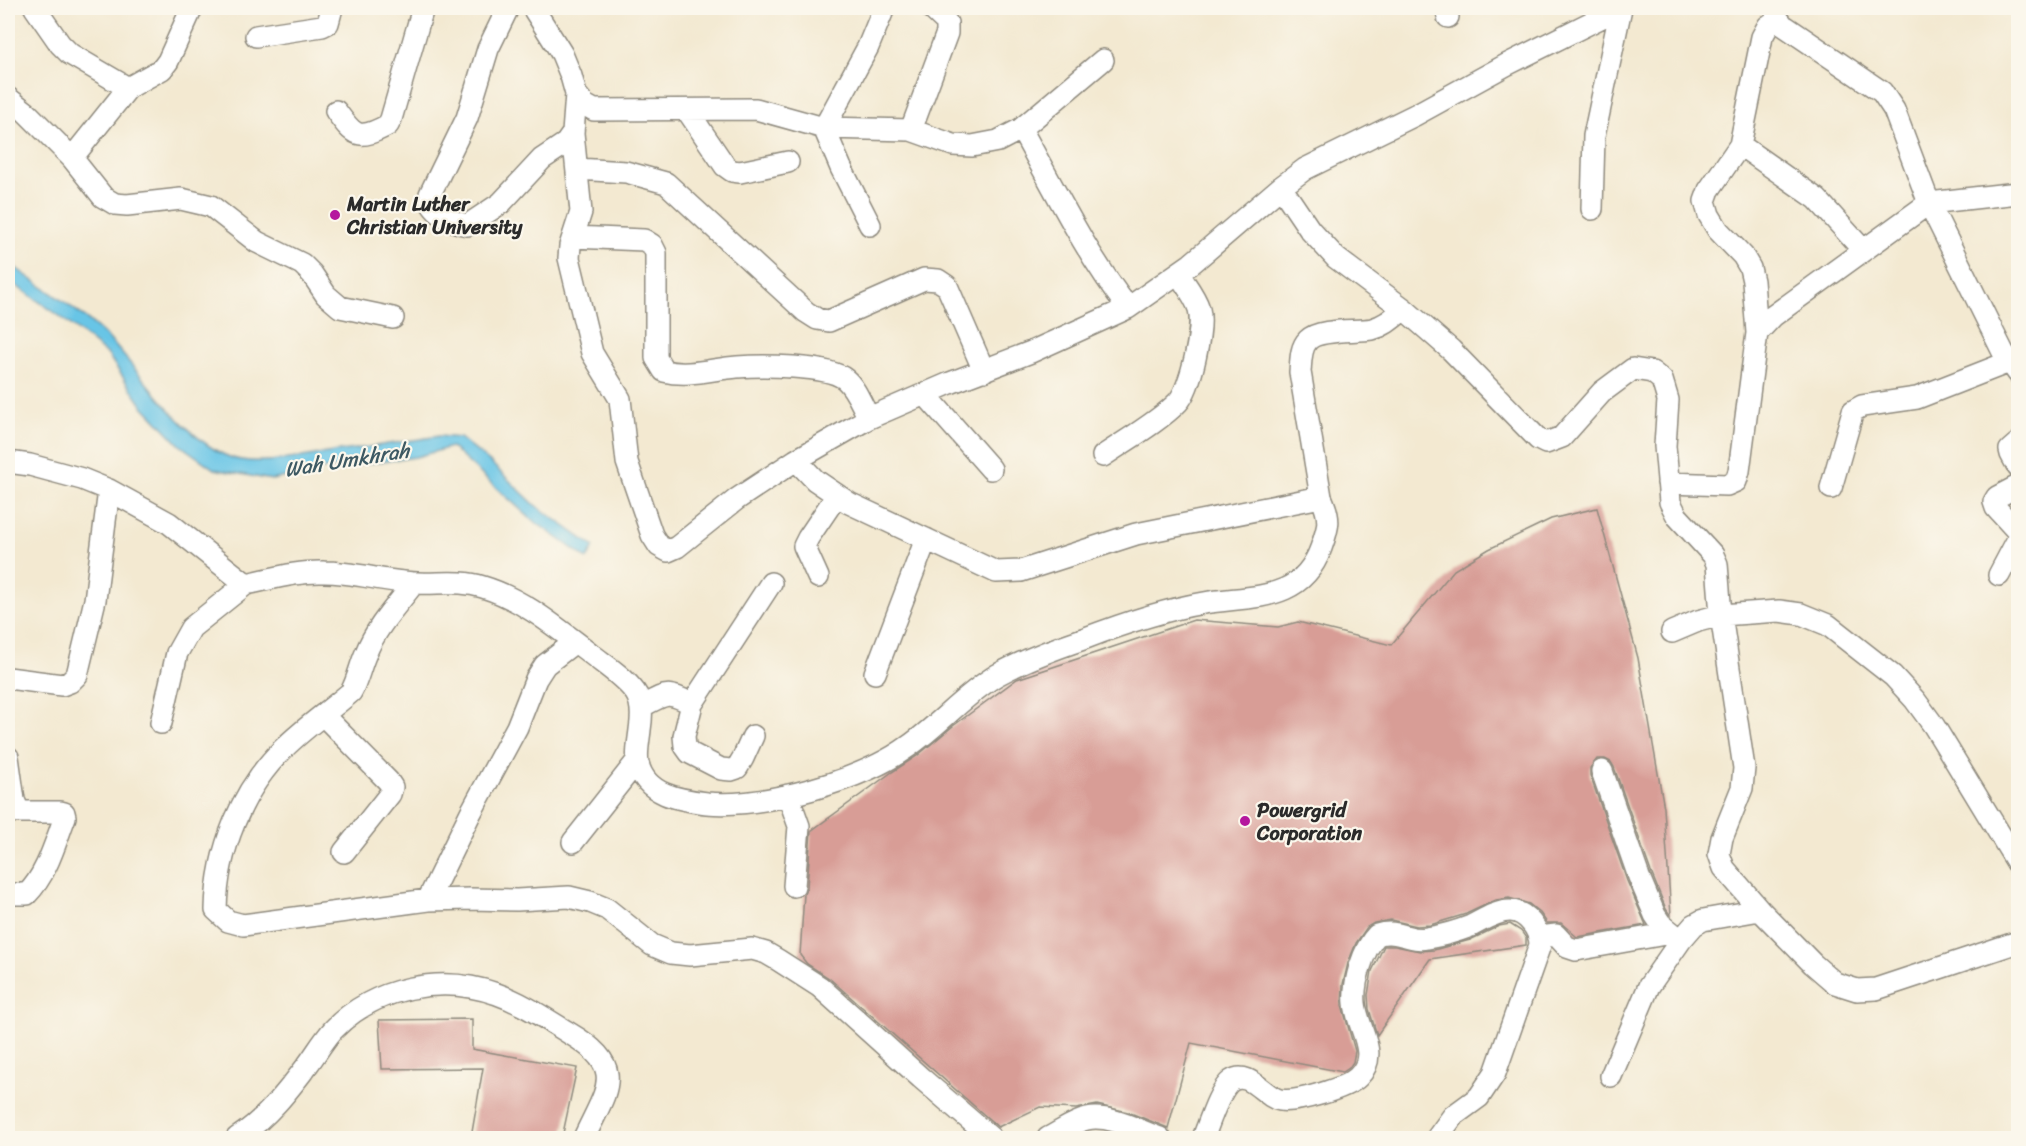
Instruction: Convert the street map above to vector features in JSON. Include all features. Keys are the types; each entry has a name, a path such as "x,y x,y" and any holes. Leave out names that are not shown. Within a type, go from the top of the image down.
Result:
{"street":[{"path":"35,8 60,44 70,54 128,88"},
{"path":"72,158 128,88 162,69 168,61 192,8"},
{"path":"256,36 322,27 328,23 332,8"},
{"path":"336,111 351,131 356,134 364,134 388,125 423,8"},
{"path":"508,8 488,49 467,118 430,194 429,200 433,208 453,220 468,225 501,203 543,159 566,143 573,133"},
{"path":"533,8 562,54 576,94 585,105 594,110 756,109 824,128 911,130 953,145 972,146 999,141 1021,129 1103,60"},
{"path":"824,128 868,47 884,8"},
{"path":"911,130 947,33 947,23 931,8"},
{"path":"576,94 573,133 581,212 570,246 569,258 586,334 600,369 620,399 627,462 652,535 659,546 668,551 677,548 737,498 796,460 869,418 1031,352 1128,308 1178,273 1281,186 1305,169 1415,115 1506,65 1621,8"},
{"path":"1592,209 1594,135 1621,8"},
{"path":"1668,483 1727,485 1736,481 1739,471 1757,333 1750,268 1743,256 1718,230 1709,215 1705,201 1709,190 1740,145 1762,37 1776,13 1789,30 1882,92 1894,110 1929,203 2014,367 1917,398 1862,406 1853,411 1831,488"},
{"path":"8,98 26,112 72,158 103,197 115,204 127,205 181,199 211,206 257,242 302,264 333,302 340,307 393,318"},
{"path":"687,110 725,166 732,171 740,172 788,162"},
{"path":"824,128 870,225"},
{"path":"1021,129 1082,240 1128,308"},
{"path":"1740,145 1817,199 1863,250"},
{"path":"577,169 626,172 666,183 817,320 829,321 924,279 938,279 947,286 984,371"},
{"path":"1281,186 1310,230 1336,258 1404,309 1451,350 1538,439 1546,443 1562,437 1602,392 1633,369 1652,372 1662,380 1668,400 1665,446 1670,502 1677,516 1713,555 1717,564 1744,768 1742,788 1722,838 1719,854 1724,868 1760,910 1835,983 1857,990 1876,989 2019,942"},
{"path":"1757,333 1773,316 1929,203 2019,193"},
{"path":"573,237 644,240 652,244 656,253 656,358 664,371 678,375 738,366 817,368 834,372 846,379 869,418"},
{"path":"1103,456 1178,402 1191,378 1200,320 1198,307 1178,273"},
{"path":"161,723 177,653 190,628 246,584 294,574 348,573 414,583 458,582 482,586 540,616 622,678 637,695 641,707 637,761 642,776 652,787 665,794 683,800 733,803 788,795 852,777 882,764 910,745 961,700 997,676 1039,654 1124,623 1183,606 1268,596 1291,588 1318,557 1329,522 1328,510 1321,498 1300,372 1302,353 1308,340 1320,334 1373,329 1388,323 1404,309"},
{"path":"925,394 992,469"},
{"path":"2019,443 2010,450 2019,467"},
{"path":"796,460 815,480 837,495 996,572 1021,571 1136,534 1321,498"},
{"path":"8,462 30,465 82,479 109,490 169,523 246,584"},
{"path":"2019,486 1997,497 1994,502 1996,508 2019,532"},
{"path":"8,678 62,685 70,682 77,675 95,600 109,490"},
{"path":"818,577 804,546 837,495"},
{"path":"875,674 926,539"},
{"path":"1999,575 2019,539"},
{"path":"414,583 376,632 351,692 282,750 249,791 228,838 216,889 216,910 228,921 243,926 428,900 470,898 517,900 569,897 607,909 652,945 670,953 690,954 752,949 766,953 820,987 991,1138"},
{"path":"753,736 737,768 731,770 721,769 690,753 685,746 684,736 692,704 771,583"},
{"path":"1672,632 1698,621 1722,615 1779,611 1801,614 1828,625 1893,676 1916,700 2019,864"},
{"path":"428,900 475,805 518,727 536,679 545,665 575,642"},
{"path":"641,707 665,694 674,695 692,704"},
{"path":"324,716 392,787 390,794 344,852"},
{"path":"8,757 14,800 20,812 64,813 52,852 35,885 27,894 8,894"},
{"path":"573,842 637,761"},
{"path":"1602,771 1639,877 1655,915 1660,924 1676,936"},
{"path":"788,795 799,826 794,886"},
{"path":"1540,937 1556,935 1567,947 1576,950 1676,936 1703,920 1760,910"},
{"path":"1203,1138 1224,1090 1230,1082 1238,1078 1253,1083 1278,1100 1294,1100 1338,1087 1357,1078 1368,1060 1368,1048 1355,1003 1357,975 1367,948 1377,935 1393,932 1427,938 1468,927 1500,912 1520,912 1533,924 1540,937 1540,945 1495,1073 1479,1096 1453,1116 1437,1138"},
{"path":"1611,1076 1649,986 1676,936"},
{"path":"237,1138 280,1101 333,1031 354,1012 407,988 450,985 497,994 524,1006 578,1038 592,1050 606,1071 607,1088 600,1108 584,1138"},
{"path":"1048,1138 1088,1119 1104,1119 1160,1138"}],"water":[{"name":"Wah Umkhrah","path":"8,262 98,328 169,409 205,443 223,454 241,460 273,461 439,436 460,438 492,464 535,505 594,547 587,559 531,519 451,447 416,457 318,470 272,480 214,469 180,445 142,405 108,355 61,317 8,280"}],"building":[{"name":"Powergrid Corporation","path":"1597,508 1638,658 1664,808 1671,916 1651,872 1614,767 1605,759 1597,759 1590,768 1590,775 1627,881 1646,925 1577,937 1561,923 1547,923 1529,904 1509,898 1496,900 1466,914 1430,925 1417,926 1391,920 1374,923 1367,927 1356,943 1343,984 1342,1005 1355,1051 1349,1068 1343,1072 1191,1043 1168,1128 1128,1112 1097,1105 1076,1109 1040,1107 998,1127 829,978 807,964 800,955 811,831 917,756 953,726 1017,679 1194,620 1278,627 1298,622 1391,645 1454,570 1489,549 1551,519"},
{"path":"1510,924 1521,931 1526,938 1526,945 1430,959 1377,1035 1369,1009 1368,995 1372,971 1384,946 1420,951 1434,950 1470,940 1499,926"},
{"path":"472,1019 472,1049 577,1068 562,1138 471,1138 483,1068 382,1069 379,1020"}],"place":[{"name":"Martin Luther Christian University","path":"335,215"},
{"name":"Powergrid Corporation","path":"1245,821"}]}
